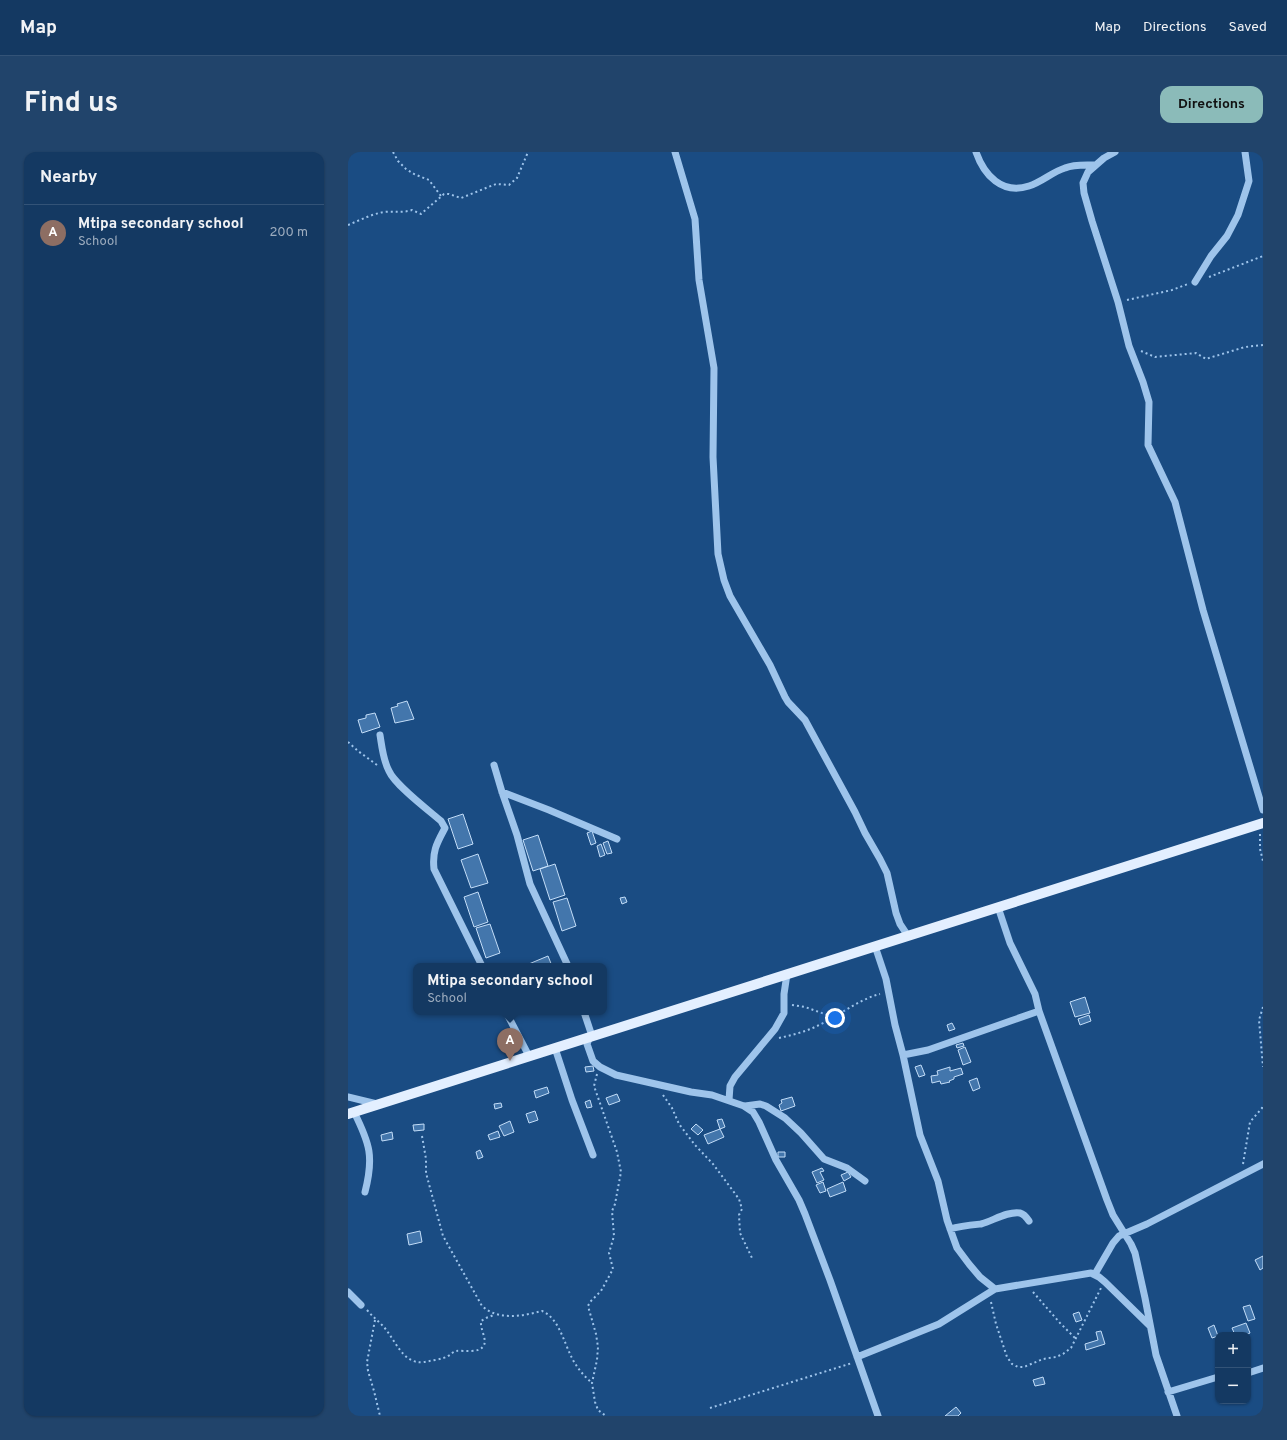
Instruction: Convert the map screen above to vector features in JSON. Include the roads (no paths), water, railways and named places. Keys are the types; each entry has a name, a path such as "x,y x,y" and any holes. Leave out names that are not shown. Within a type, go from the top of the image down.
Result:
{"main road":[{"path":"351,1113 1261,824"}],"street":[{"path":"675,152 695,219 699,280 714,368 714,464 718,554 724,580 730,596 770,665 785,697 804,720 880,859 887,873 900,924 908,936"},
{"path":"976,152 980,164 988,176 1004,186 1018,188 1029,186 1064,168 1095,165"},
{"path":"1115,152 1104,158 1088,172 1083,183 1084,193 1118,302 1129,346 1149,402 1148,445 1175,502 1203,610 1263,810"},
{"path":"1195,282 1211,256 1227,236 1238,215 1249,181 1245,152"},
{"path":"380,735 385,762 391,775 441,821 445,828 434,849 432,857 434,869 481,963"},
{"path":"494,765 518,835 530,884 567,963"},
{"path":"502,792 617,839"},
{"path":"998,907 1010,942 1035,994 1039,1011 1107,1200 1113,1215 1135,1253 1156,1355 1177,1416"},
{"path":"875,946 886,979 920,1135 938,1181 950,1229 957,1248 992,1291"},
{"path":"729,1100 730,1086 735,1077 775,1029 784,1013 784,994 787,974"},
{"path":"903,1055 928,1050 1039,1011"},
{"path":"508,1015 529,1056"},
{"path":"585,1015 591,1036 587,1044 589,1054 593,1062 600,1067 616,1075 690,1092 712,1095 750,1109 759,1122 776,1160 805,1214 878,1416"},
{"path":"555,1048 567,1086 593,1155"},
{"path":"348,1097 377,1104"},
{"path":"744,1106 760,1104 766,1106 785,1118 801,1133 824,1159 841,1165 865,1181"},
{"path":"351,1113 366,1137 369,1150 368,1177 364,1192"},
{"path":"1095,1274 1113,1243 1119,1236 1147,1224 1263,1164"},
{"path":"950,1229 967,1225 982,1224 1010,1214 1018,1213 1029,1221"},
{"path":"858,1359 939,1324 992,1291 1087,1273 1095,1274 1105,1282 1150,1326"},
{"path":"348,1292 361,1305"},
{"path":"1251,1372 1263,1368"},
{"path":"1168,1392 1215,1378"}],"place":[{"name":"Mtipa secondary school","path":"510,1061"}]}
